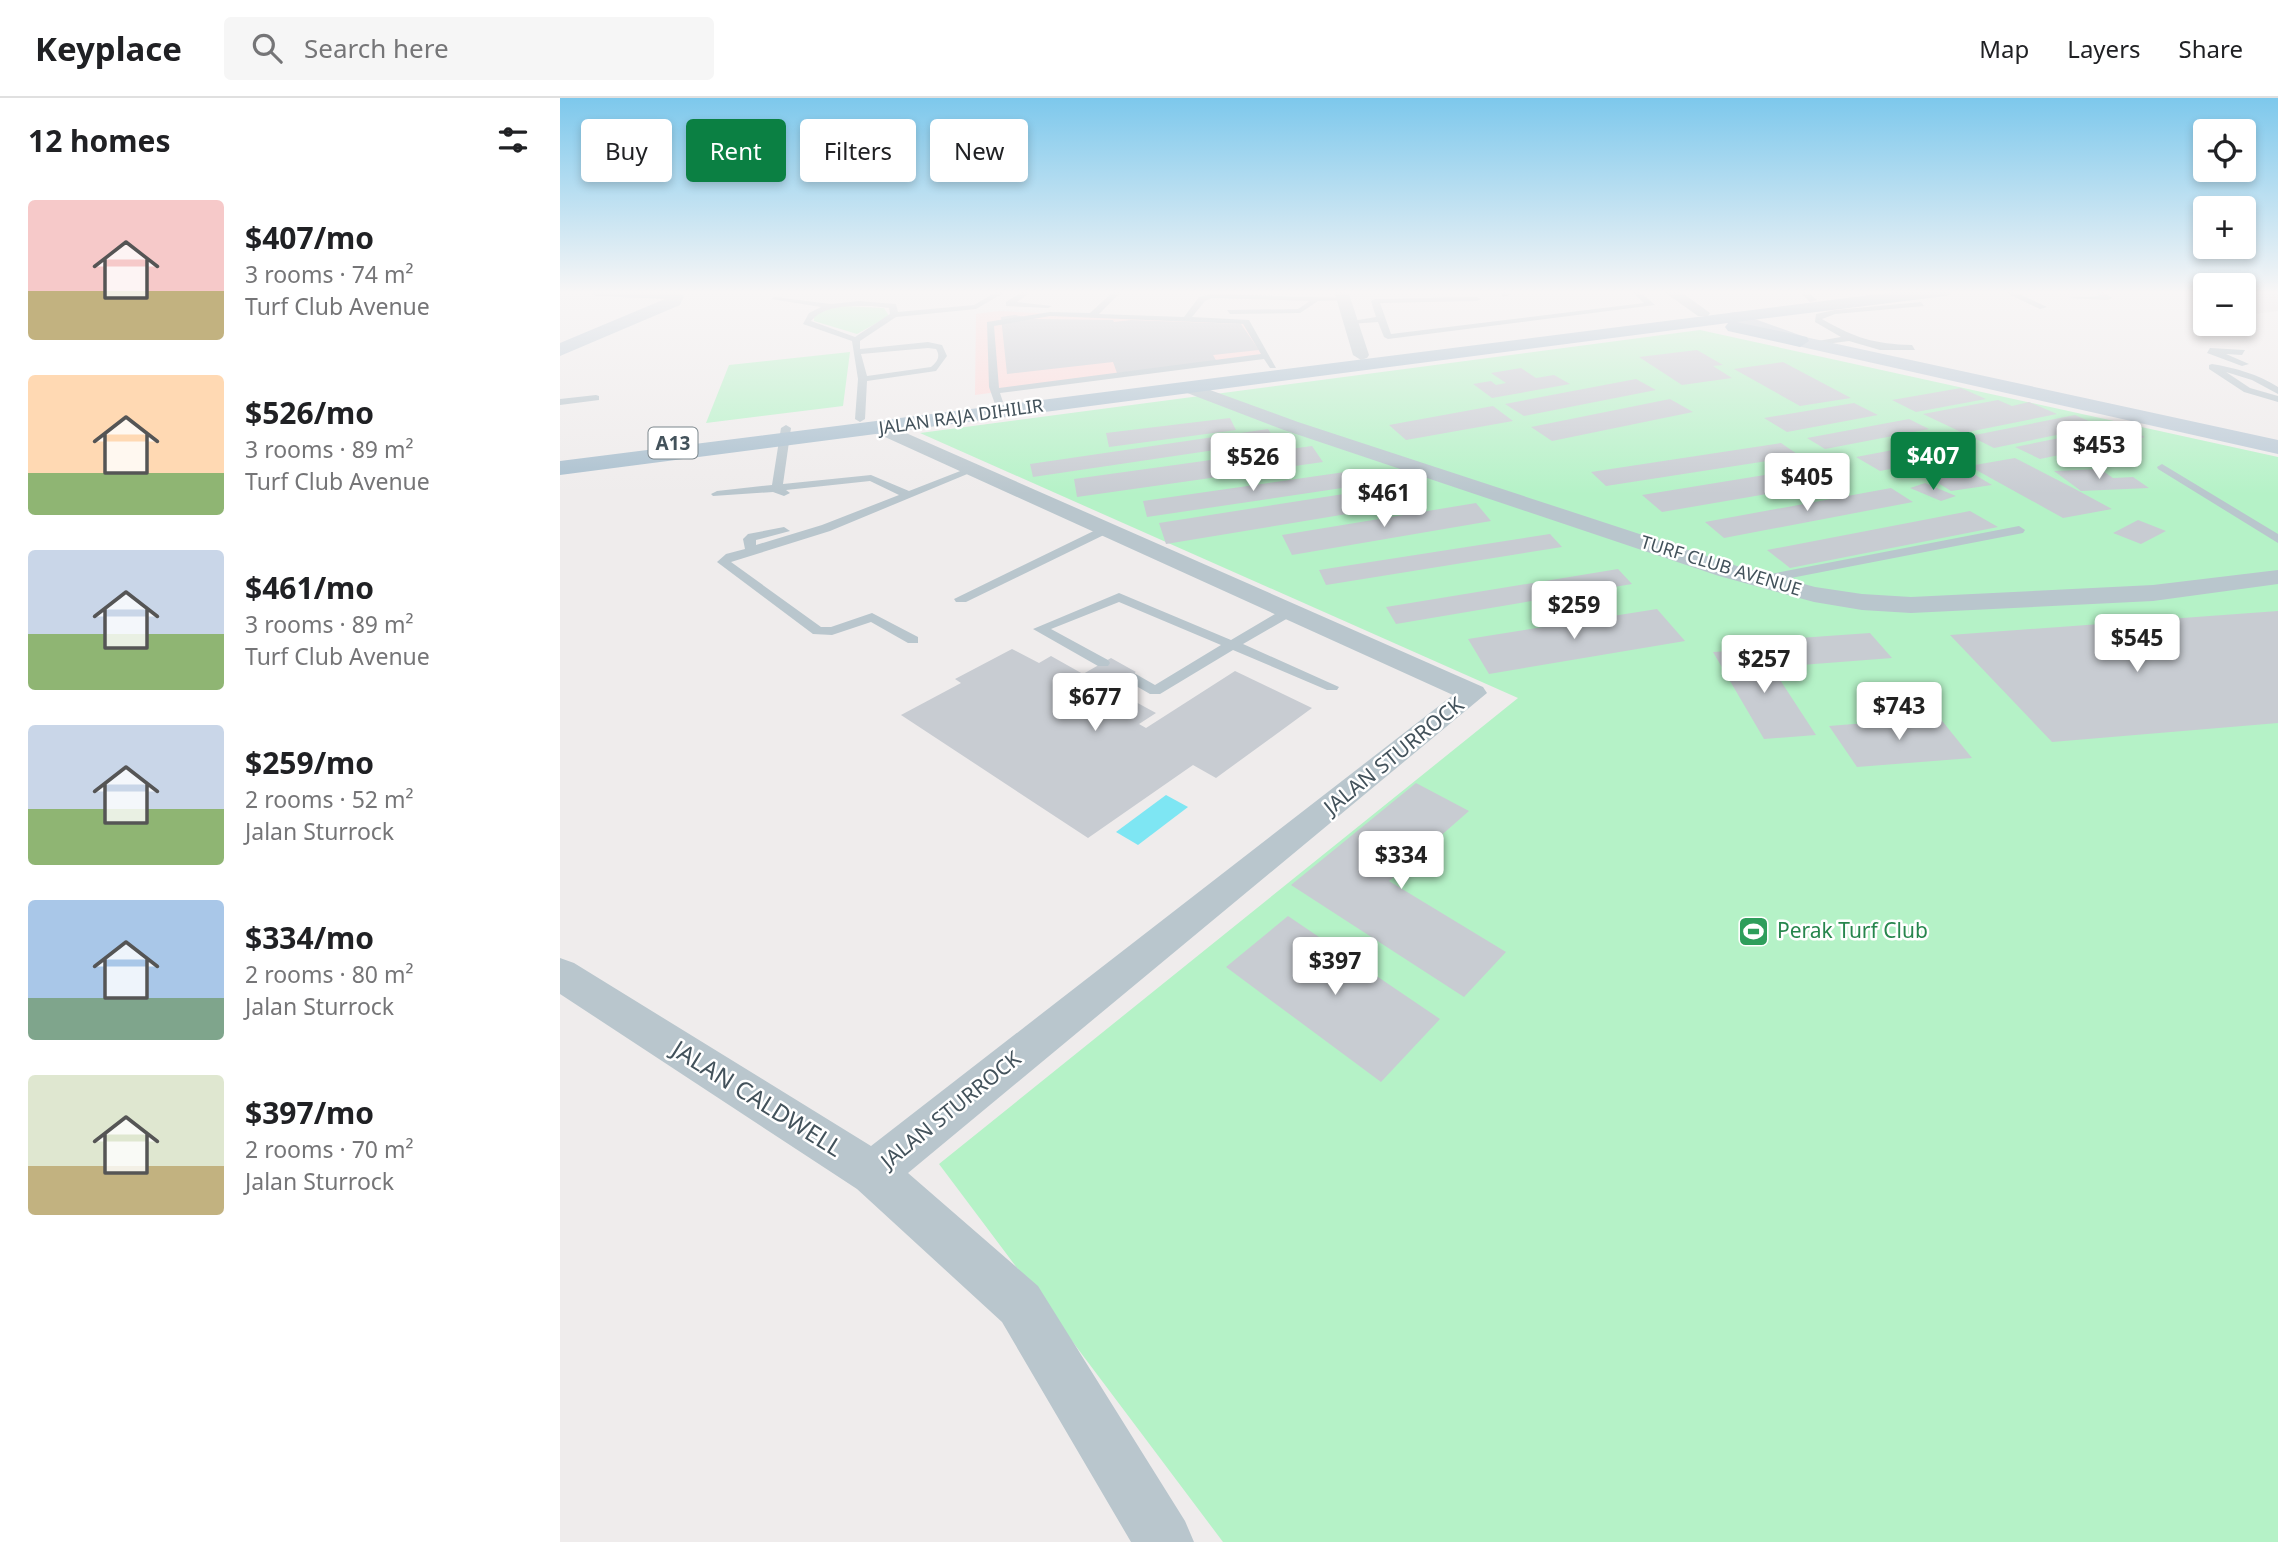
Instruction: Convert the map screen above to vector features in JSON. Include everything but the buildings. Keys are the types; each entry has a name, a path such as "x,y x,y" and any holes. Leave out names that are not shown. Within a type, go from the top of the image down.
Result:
{"main road":[{"name":"JALAN RAJA DIHILIR","path":"871,424 996,393 1023,404 1266,358"},
{"name":"JALAN RAJA DIHILIR","path":"560,457 871,424 1137,383 1188,387 1396,358"},
{"name":"JALAN RAJA DIHILIR","path":"560,468 785,434"}],"street":[{"path":"1890,358 2278,446"},
{"path":"1910,358 2278,446"},
{"name":"TURF CLUB AVENUE","path":"1188,387 1291,426 1760,580 1814,594 1862,602 1911,605 2153,593 2278,577"},
{"name":"JALAN STURROCK","path":"871,424 1473,693 873,1173"},
{"name":"JALAN CALDWELL","path":"560,974 873,1173 1020,1304 1164,1542"}],"lane":[{"path":"858,358 871,424"},
{"path":"863,379 933,369 939,366 943,358"},
{"path":"993,358 996,393 1115,368"},
{"path":"2230,358 2267,372"},
{"path":"2278,391 2268,384 2212,368 2247,390 2278,399"},
{"path":"560,402 596,398"},
{"path":"776,487 785,434"},
{"path":"2162,467 2278,539"},
{"path":"913,640 872,617 832,631 818,631 723,562 751,550 826,528 972,470"},
{"path":"776,487 782,493 838,485 848,478 875,478 908,495"},
{"path":"717,494 776,487"},
{"path":"961,599 1105,529"},
{"path":"1760,580 2019,530"},
{"path":"1102,663 1040,629 1119,597 1332,687"},
{"path":"1129,676 1155,691 1290,611"}],"shaded area":[{"path":"975,358 1246,358 975,395"}],"green space":[{"path":"791,358 849,358 843,406 706,423 729,365"},
{"name":"Perak Turf Club","path":"1485,358 1829,358 2278,457 2278,1542 1223,1542 939,1164 1518,698 920,433"}],"water":[{"path":"1166,795 1188,807 1138,845 1116,832"}],"place":[{"name":"Perak Turf Club","path":"1754,931"}]}
